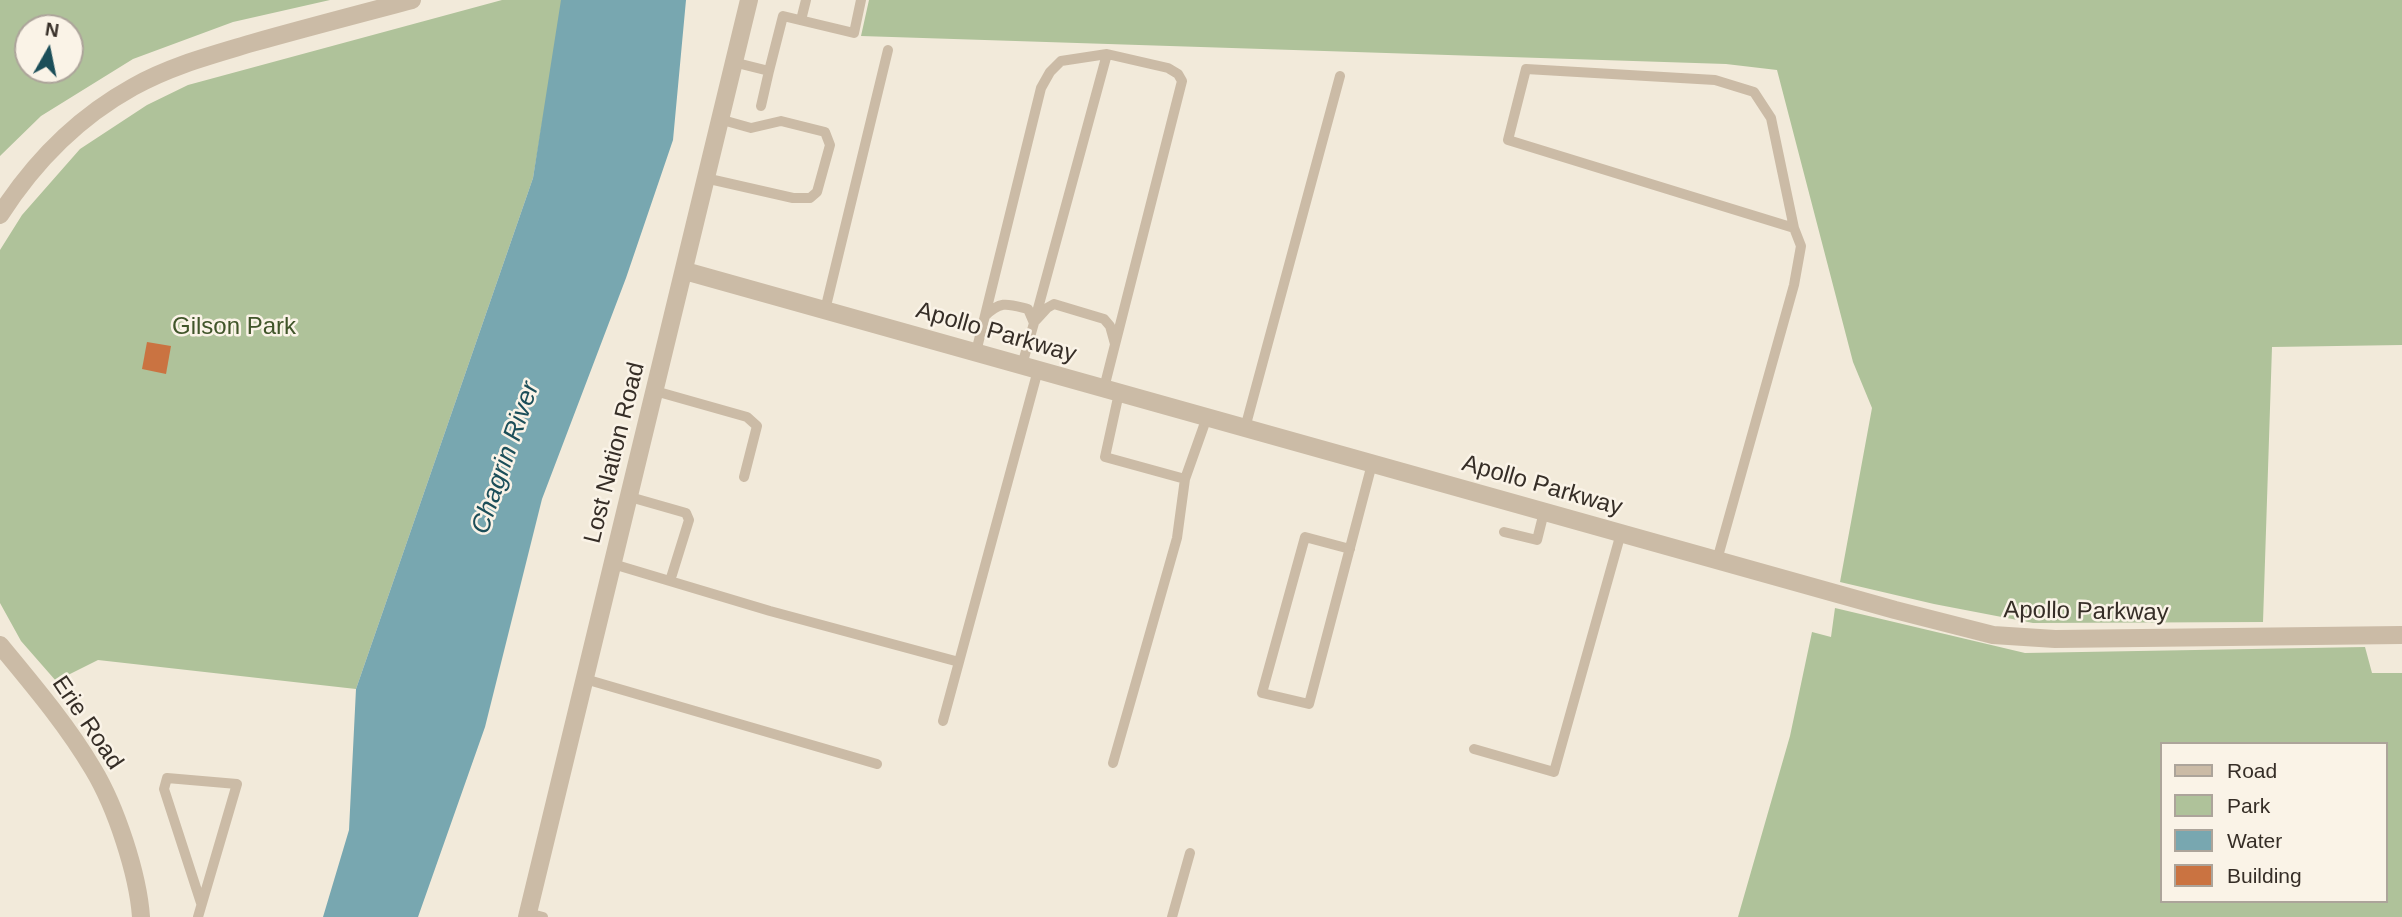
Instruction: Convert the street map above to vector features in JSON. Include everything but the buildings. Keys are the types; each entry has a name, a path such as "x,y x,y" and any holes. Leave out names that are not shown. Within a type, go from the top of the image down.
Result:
{"street":[{"path":"0,215 20,183 72,129 134,86 199,58 412,0"},
{"name":"Lost Nation Road","path":"533,916 585,679 685,271 718,119 749,0"},
{"name":"Apollo Parkway","path":"685,271 1895,610 1993,635 2056,639 2402,635"},
{"name":"Erie Road","path":"0,645 51,708 95,771 131,864 141,917"}],"lane":[{"path":"801,20 806,0"},
{"path":"761,106 783,16 854,33 861,0"},
{"path":"825,310 888,50"},
{"path":"943,722 1030,367 1034,323 1107,54"},
{"path":"976,352 1041,88 1050,72 1062,61 1107,54 1168,68 1178,74 1182,81 1115,344 1105,457 1185,479"},
{"path":"733,62 769,71"},
{"path":"1717,560 1794,285 1801,246 1794,228 1771,118 1754,92 1715,80 1526,69 1508,140 1794,228"},
{"path":"1245,428 1340,76"},
{"path":"705,178 793,198 810,198 817,192 830,145 825,132 781,121 751,128 718,119"},
{"path":"984,316 996,305 1006,304 1028,309 1034,323"},
{"path":"1034,323 1054,304 1104,319 1110,326 1115,344"},
{"path":"655,391 747,417 757,426 744,477"},
{"path":"1113,762 1177,537 1185,479 1207,417"},
{"path":"1350,549 1305,537 1262,693 1309,704 1373,464"},
{"path":"629,496 686,513 689,520 670,581"},
{"path":"1503,532 1537,540 1544,512"},
{"path":"1474,749 1554,772 1621,533"},
{"path":"613,564 783,615 959,662"},
{"path":"585,679 877,764"},
{"path":"198,917 237,784 167,778 164,789 201,903"},
{"path":"1172,917 1190,853"}],"green space":[{"path":"0,0 330,0 233,22 133,59 41,116 0,156"},
{"name":"Gilson Park","path":"502,0 563,0 533,178 356,689 98,660 56,681 21,641 0,603 0,250 22,215 80,149 147,105 188,85"},
{"path":"869,0 2402,0 2402,345 2272,347 2263,622 2033,623 1934,604 1840,582 1872,408 1853,362 1777,70 1726,64 861,36"},
{"path":"1835,608 2025,653 2365,647 2372,673 2402,673 2402,917 1738,917 1790,736 1812,632 1831,637"}],"water":[{"name":"Chagrin River","path":"561,0 686,0 673,140 626,278 542,499 485,727 418,917 323,917 349,830 356,689 533,178"}]}
